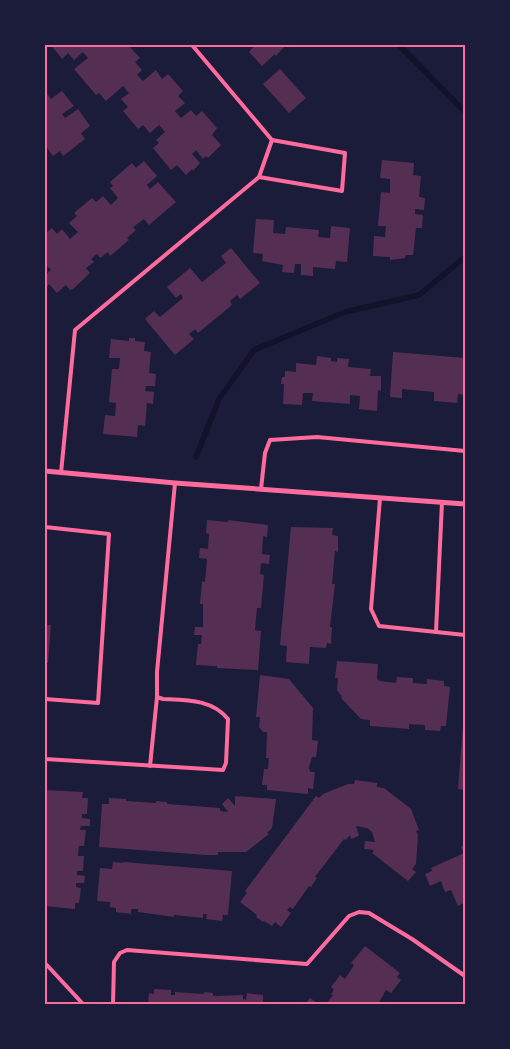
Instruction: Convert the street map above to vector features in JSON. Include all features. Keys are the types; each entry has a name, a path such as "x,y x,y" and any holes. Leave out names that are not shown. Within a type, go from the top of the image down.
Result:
{"street":[{"path":"45,471 175,483 465,504"}],"lane":[{"path":"192,45 272,140 345,153 342,191 259,177"},
{"path":"61,473 75,330 259,177 272,140"},
{"path":"261,489 265,453 270,440 317,437 465,451"},
{"path":"150,766 175,483"},
{"path":"380,498 371,609 379,626 465,635"},
{"path":"436,632 442,502"},
{"path":"45,528 109,534 98,702 45,699"},
{"path":"45,759 223,770 226,763 228,719 223,712 201,702 162,700 157,697"},
{"path":"113,1004 114,962 120,953 127,950 306,964 349,916 359,912 369,913 412,939 465,976"},
{"path":"45,963 83,1004"}],"building":[{"path":"51,45 128,45 140,58 135,62 142,70 137,75 143,81 156,70 162,79 168,74 183,91 178,96 185,103 175,111 181,118 191,110 196,116 202,111 217,128 212,135 221,145 208,158 206,156 203,159 196,150 192,154 200,163 193,171 192,169 186,175 177,165 171,170 153,148 159,143 156,140 165,132 159,125 150,133 143,125 138,129 123,111 128,107 121,99 129,93 123,86 106,101 99,93 96,95 74,69 88,58 83,52 74,60 68,53 62,59"},
{"path":"255,45 286,45 276,56 275,54 262,66 249,52"},
{"path":"280,69 306,98 289,113 263,84"},
{"path":"45,91 51,99 62,91 74,106 62,114 65,118 78,109 90,126 81,133 85,139 63,156 60,151 53,156 45,145"},
{"path":"382,160 414,163 413,175 421,176 419,197 425,198 424,210 415,209 415,214 423,215 422,228 416,228 413,255 406,255 405,258 390,260 390,257 373,256 374,236 385,237 386,226 378,226 381,192 390,193 390,179 380,178"},
{"path":"144,161 157,176 147,185 150,189 158,182 176,202 149,225 144,219 133,227 136,230 127,238 129,240 110,256 108,252 100,258 97,254 91,259 94,262 86,268 90,273 73,289 70,290 66,285 57,293 49,284 47,287 45,285 45,275 51,270 48,267 45,269 45,234 52,228 57,234 62,229 70,239 78,232 69,223 77,216 74,213 92,198 96,202 103,196 111,205 118,198 110,188 113,186 110,182 132,163 136,168"},
{"path":"256,219 274,220 273,233 285,234 286,227 319,230 318,237 330,238 331,226 350,228 347,262 336,261 335,269 313,267 313,276 301,275 301,264 295,264 294,273 282,272 283,265 262,261 263,254 253,253"},
{"path":"231,248 260,283 240,299 237,295 230,301 232,305 198,333 195,329 189,334 194,339 175,355 145,319 154,311 160,317 183,298 181,294 176,298 167,287 190,268 202,282 226,263 221,256"},
{"path":"129,338 145,342 144,351 151,352 149,373 156,374 155,386 146,386 145,391 154,392 153,404 147,403 145,426 138,425 137,437 103,434 105,415 115,416 116,403 109,402 112,369 119,369 120,358 109,358 111,339 129,341"},
{"path":"393,352 465,358 465,395 458,394 457,403 434,401 434,392 402,389 402,398 390,397"},
{"path":"317,356 331,358 331,361 337,362 337,358 349,359 348,367 371,369 370,376 381,376 381,391 378,390 377,411 359,409 360,396 350,395 350,404 312,401 313,393 303,393 302,405 283,404 284,384 281,384 282,377 285,377 285,371 296,372 296,363 316,365"},
{"path":"207,520 228,522 228,520 268,525 267,537 263,536 262,554 270,555 269,564 261,563 260,574 264,575 261,608 257,608 255,630 261,631 258,670 196,665 198,644 201,644 202,635 194,635 195,627 203,627 203,604 200,604 202,581 205,582 207,559 199,558 200,548 208,549 209,534 206,533"},
{"path":"291,527 333,528 332,535 338,536 338,552 335,551 332,584 335,584 330,627 332,627 331,644 327,643 326,648 310,647 309,664 286,662 287,646 280,645"},
{"path":"45,625 51,625 48,663 45,663"},
{"path":"337,661 378,664 377,679 380,681 396,683 397,677 413,678 413,683 427,684 427,679 444,681 444,686 450,687 446,726 441,726 440,731 425,730 425,725 409,724 409,729 370,726 370,720 361,719 341,698 337,690 338,678 335,678"},
{"path":"260,675 289,679 313,708 312,740 318,741 316,757 312,757 309,767 310,772 315,772 313,789 308,788 308,794 267,790 267,785 262,785 264,769 268,769 269,758 266,758 267,732 263,732 259,727 260,717 256,717"},
{"path":"465,712 465,790 458,789"},
{"path":"355,780 377,783 377,787 384,788 411,809 419,830 416,831 418,835 416,864 412,869 416,872 408,881 372,853 374,850 364,849 365,841 375,842 372,832 367,828 356,826 359,836 351,839 350,835 346,840 344,839 315,877 317,878 311,887 309,886 293,909 290,907 287,910 291,913 281,927 275,922 272,926 263,922 240,902 247,893 245,891 316,796 319,798 323,794 348,784 354,784"},
{"path":"45,790 83,792 82,798 88,798 87,814 82,814 82,818 90,819 90,826 81,826 80,830 86,830 84,846 79,846 78,856 84,856 83,871 77,871 77,875 85,876 84,883 76,883 76,887 81,888 79,903 75,903 75,909 45,906"},
{"path":"235,796 276,799 272,828 267,833 269,834 246,852 218,852 218,855 206,855 99,847 102,804 109,804 109,798 220,808 220,811 228,812 222,804 228,798 235,806"},
{"path":"465,845 465,902 458,906 451,890 445,892 441,881 430,886 425,874 432,871 431,868 464,853 461,847"},
{"path":"113,862 232,871 228,915 223,915 222,921 206,919 207,914 203,914 203,918 174,915 174,917 138,912 138,909 131,909 131,914 116,912 116,908 110,907 110,902 97,901 100,868 112,869"},
{"path":"365,946 400,973 397,977 401,980 391,993 386,990 378,1004 326,1004 333,995 331,994 334,990 331,987 340,975 345,979 354,965 351,963"},
{"path":"154,989 171,990 171,995 175,995 175,992 204,994 204,992 213,993 213,996 243,995 243,999 246,1000 247,993 263,995 263,1002 273,1004 148,1004 149,993 154,994"},
{"path":"310,998 319,1004 305,1004"}],"waterway":[{"path":"399,45 465,112"},
{"path":"196,457 219,399 254,350 345,312 419,295 465,257"}]}
